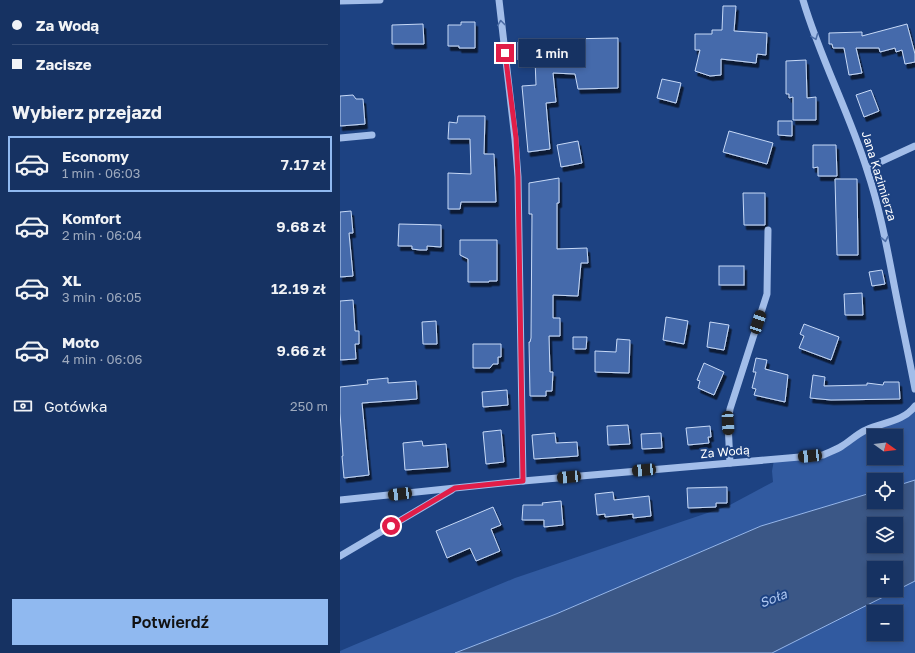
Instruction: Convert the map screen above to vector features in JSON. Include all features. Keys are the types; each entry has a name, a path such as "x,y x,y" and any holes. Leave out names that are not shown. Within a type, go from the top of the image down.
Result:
{"street":[{"path":"340,1 380,0"},
{"path":"499,0 516,138 518,177 523,481"},
{"name":"Jana Kazimierza","path":"803,0 816,39 867,168 879,208 915,389"},
{"path":"340,138 372,135"},
{"path":"867,168 915,146"},
{"path":"730,463 728,423 730,409 768,290 768,230"},
{"name":"Za Wodą","path":"340,500 523,481 822,455 840,447 866,430 901,417 910,412 915,406"},
{"path":"340,556 455,488"}],"shaded area":[{"path":"915,406 915,480 903,484 903,473 867,473 867,494 761,526 556,614 455,653 340,653 340,651 354,645 515,578 728,506 773,482 772,471 774,460 823,455 867,430 867,465 903,465 903,429 869,429 888,423"},
{"path":"915,581 915,653 772,653 867,605 867,641 903,641 903,605 867,605 883,597 903,597 903,587"}],"water":[{"name":"Soła","path":"915,480 915,581 903,587 903,561 867,561 867,597 883,597 772,653 455,653 556,614 761,526 867,494 867,509 903,509 903,484"}],"building":[{"path":"723,6 736,6 734,31 767,33 766,55 757,54 756,63 721,59 721,75 710,76 695,71 700,50 695,50 695,34 712,34 712,30 722,30"},
{"path":"461,22 475,22 475,48 448,46 448,25 461,25"},
{"path":"423,24 424,44 392,44 392,25"},
{"path":"907,24 915,54 915,62 905,64 902,50 896,52 895,48 880,52 879,48 856,48 862,73 849,75 844,48 833,48 832,44 829,44 829,33 862,32 862,36"},
{"path":"618,38 618,88 578,89 575,74 553,73 556,102 546,103 550,149 528,152 522,86 536,85 535,59 518,60 518,42 562,39"},
{"path":"806,60 807,98 816,97 816,120 793,120 793,97 789,98 789,94 786,94 786,61"},
{"path":"662,79 681,83 676,103 657,98"},
{"path":"871,90 879,111 864,117 856,95"},
{"path":"353,95 356,99 363,99 365,124 340,126 340,96"},
{"path":"458,116 485,116 484,154 494,154 496,202 461,202 460,209 448,209 448,173 471,174 470,139 448,139 449,122 457,123"},
{"path":"778,121 792,121 792,136 778,135"},
{"path":"729,131 773,143 767,164 723,152"},
{"path":"578,141 582,163 561,167 557,145"},
{"path":"813,145 836,145 837,176 818,176 818,167 813,168"},
{"path":"559,178 559,203 557,203 557,249 587,248 588,263 581,263 578,296 553,295 553,318 560,318 560,336 549,336 550,372 553,372 552,391 546,391 546,396 530,396 529,342 531,338 532,214 529,214 529,183"},
{"path":"835,179 857,179 858,255 837,255"},
{"path":"743,193 765,193 765,225 744,225"},
{"path":"351,211 353,233 349,233 353,276 340,277 340,212"},
{"path":"399,224 441,225 441,247 427,246 427,250 420,250 412,249 412,246 398,246"},
{"path":"460,240 497,240 497,281 468,282 468,259 460,255"},
{"path":"719,266 744,266 744,285 719,285"},
{"path":"882,270 885,284 872,286 869,272"},
{"path":"862,293 863,315 845,315 844,294"},
{"path":"353,300 355,331 359,331 359,344 355,344 356,359 340,360 340,301"},
{"path":"666,317 688,321 684,344 663,340"},
{"path":"436,321 437,344 423,344 422,322"},
{"path":"710,322 729,325 724,350 707,347"},
{"path":"804,324 839,337 831,360 799,348 804,336 800,334"},
{"path":"573,337 587,337 586,349 573,349"},
{"path":"617,339 630,340 629,373 595,372 595,351 616,352"},
{"path":"473,344 501,344 501,357 498,357 498,364 493,364 490,368 473,368"},
{"path":"756,358 767,360 765,369 788,375 785,402 754,395 756,389 752,388 756,372 753,372"},
{"path":"704,363 724,372 714,395 698,388 700,381 697,380"},
{"path":"813,375 825,377 824,386 867,385 867,383 883,385 884,382 899,382 900,399 831,400 810,398"},
{"path":"388,378 388,383 416,381 417,399 362,403 369,475 344,478 340,387 368,384 367,380"},
{"path":"507,390 508,405 483,407 482,392"},
{"path":"628,425 630,444 608,445 607,426"},
{"path":"710,426 711,437 708,437 709,443 688,445 686,428"},
{"path":"501,430 504,462 486,464 483,432"},
{"path":"555,433 556,443 577,442 578,456 534,459 532,435"},
{"path":"661,433 662,448 642,449 641,434"},
{"path":"422,441 423,446 446,444 448,467 405,470 403,443"},
{"path":"727,487 727,503 716,503 716,507 688,508 687,488"},
{"path":"613,492 614,500 649,496 651,516 633,518 633,514 605,517 605,514 597,515 595,494"},
{"path":"561,501 563,525 544,527 544,520 522,520 523,505 543,505 542,503"},
{"path":"493,507 501,525 491,529 500,551 476,561 470,548 447,558 436,531"}],"route":[{"path":"391,526 455,488 523,481 518,177 516,138 505,53"}]}
